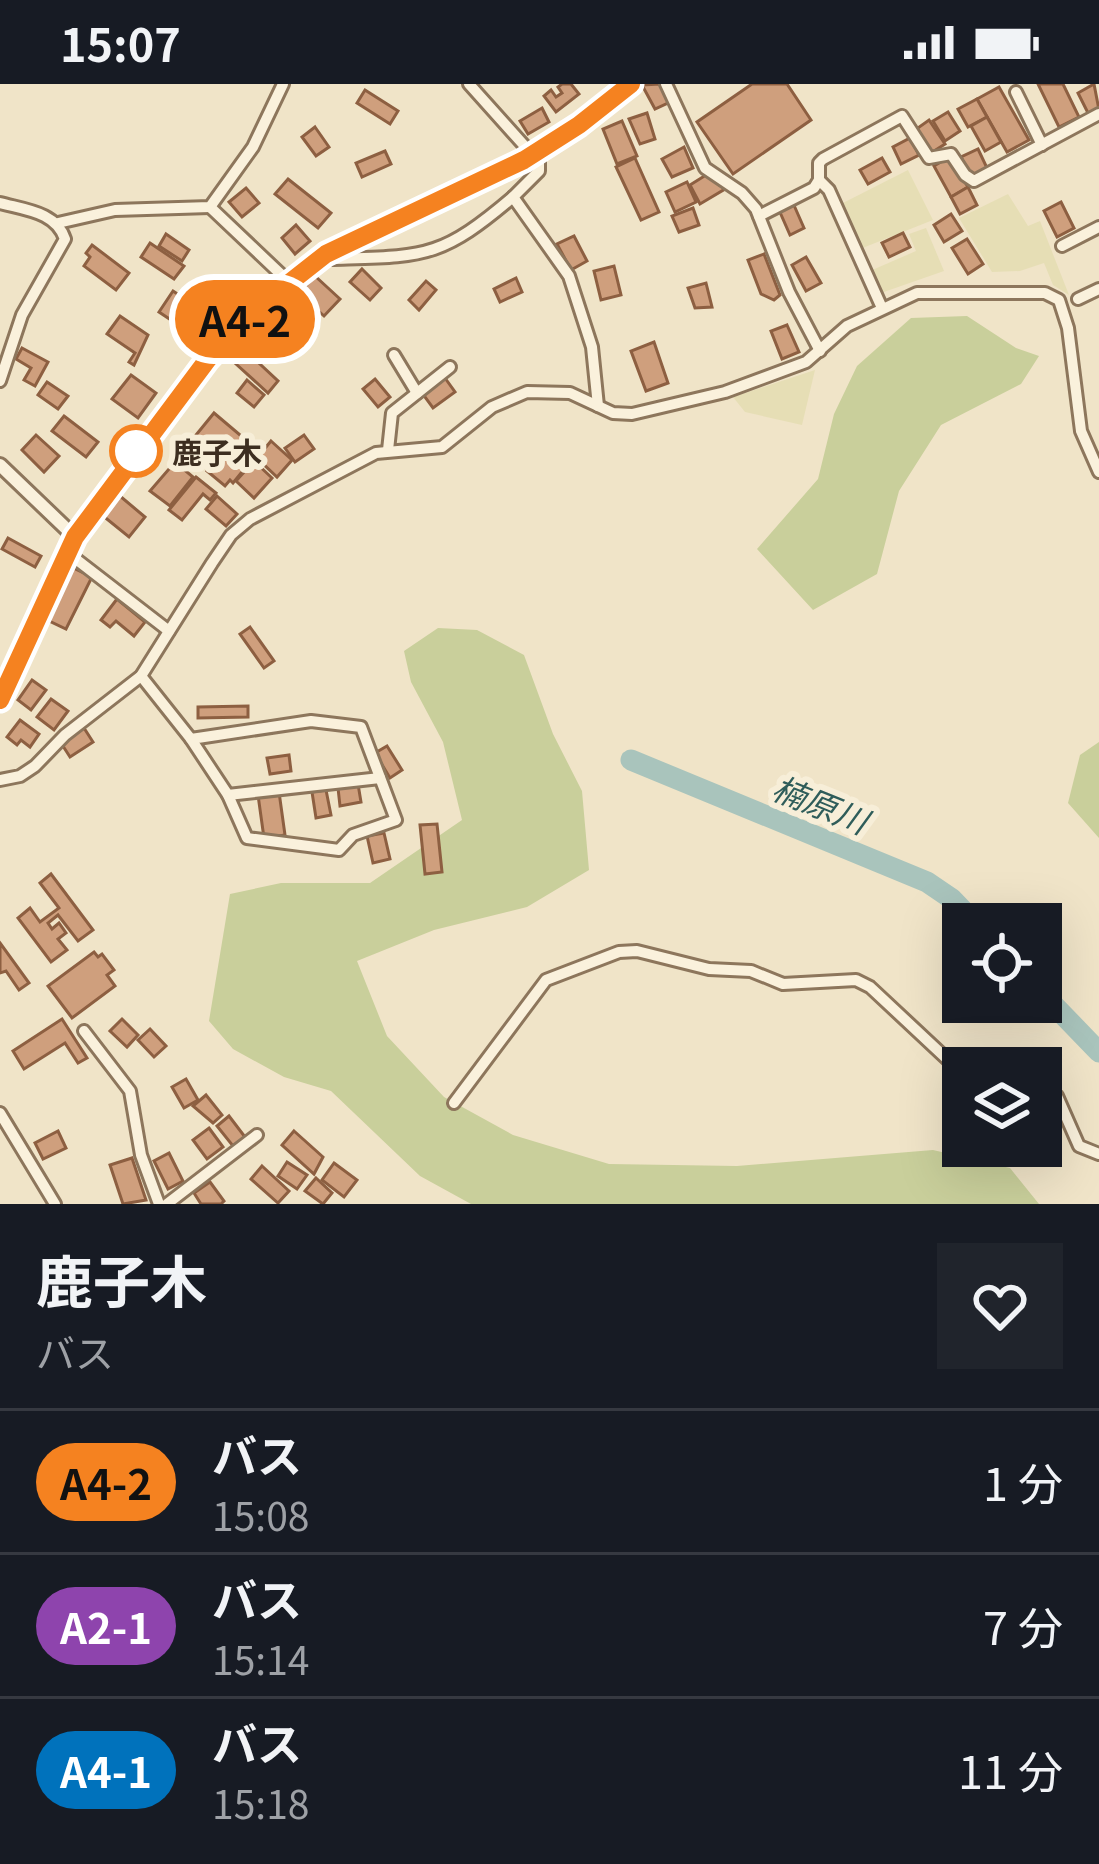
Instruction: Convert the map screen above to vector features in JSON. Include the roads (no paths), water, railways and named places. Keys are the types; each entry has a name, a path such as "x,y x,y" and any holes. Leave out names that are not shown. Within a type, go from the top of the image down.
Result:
{"highway":[{"path":"0,700 71,545 208,359 288,280 326,254 535,153 631,84"}],"street":[{"path":"210,207 253,147 284,84"},
{"path":"326,254 330,259 431,253 474,230 539,171 535,153 469,84"},
{"path":"666,84 705,168 742,193 759,216 789,292 820,351"},
{"path":"1016,92 1042,145"},
{"path":"882,308 829,190 819,180 818,166 823,159 902,116 928,158 951,154 965,176 974,181 1099,114"},
{"path":"759,216 809,191 819,180"},
{"path":"513,197 569,276 592,347 598,406"},
{"path":"0,203 41,213 58,223 65,239 22,316 0,381"},
{"path":"58,223 115,210 210,207 288,280"},
{"path":"1062,245 1099,227"},
{"path":"1078,299 1099,289"},
{"path":"0,780 20,776 35,766 64,735 141,676 231,535 250,519 388,450 442,447 492,407 527,392 570,393 613,413 632,414 765,379 806,362 847,326 917,293 1045,293 1059,300 1071,347 1081,431 1099,472"},
{"path":"394,355 417,392"},
{"path":"388,450 392,413 450,368"},
{"path":"0,465 71,545 169,631"},
{"path":"141,676 228,795 247,838 339,850 353,835 396,820 356,724 311,721 191,739"},
{"path":"228,795 380,778"},
{"path":"454,1102 546,980 619,952 637,951 709,969 751,971 783,985 856,980 942,1055"},
{"path":"84,1030 130,1090 141,1155 163,1204 257,1136"},
{"path":"1062,1107 1079,1146 1099,1154"},
{"path":"0,1113 55,1204"}],"waterway":[{"name":"楠原川","path":"631,760 927,882 956,903"},
{"name":"楠原川","path":"1062,1014 1099,1052"}],"place":[{"name":"鹿子木","path":"136,451"}]}
